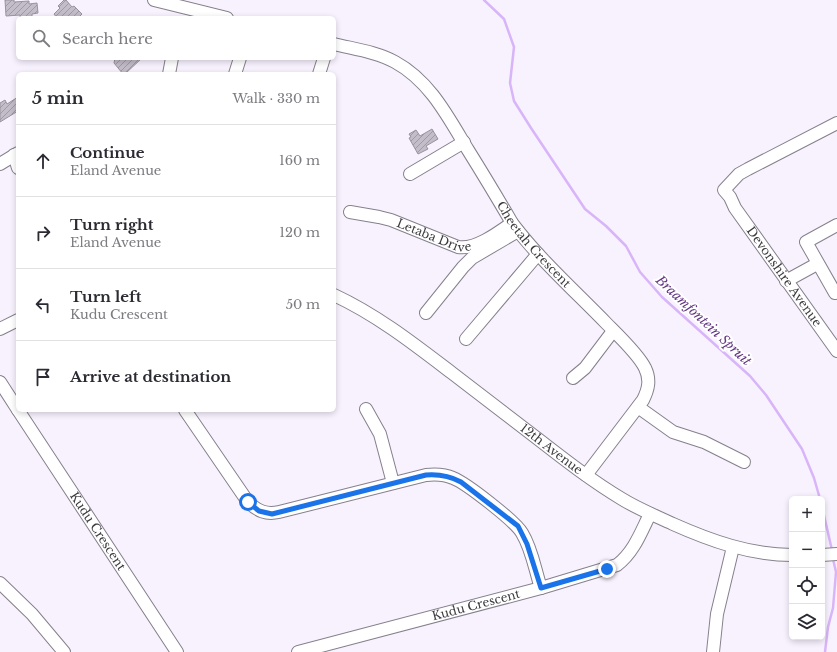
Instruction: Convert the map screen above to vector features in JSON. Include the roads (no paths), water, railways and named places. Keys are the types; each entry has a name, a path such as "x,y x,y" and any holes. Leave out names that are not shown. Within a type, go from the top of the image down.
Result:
{"street":[{"path":"154,0 183,13 209,16"},
{"name":"Cheetah Crescent","path":"336,44 378,55 395,62 410,71 421,81 432,94 464,142 515,227 538,254 640,360 648,374 647,391 638,407 586,475"},
{"path":"169,72 172,60"},
{"path":"236,72 239,60"},
{"path":"320,72 323,60"},
{"name":"Devonshire Avenue","path":"836,346 786,281 724,190 739,174 837,123"},
{"path":"410,174 464,142"},
{"path":"0,164 16,154"},
{"name":"Letaba Drive","path":"350,212 391,220 458,247 464,248 470,247 515,227"},
{"path":"837,225 806,242 817,264 835,293 837,292"},
{"path":"426,313 472,258 515,227"},
{"path":"466,339 538,254"},
{"path":"786,281 817,264"},
{"name":"12th Avenue","path":"336,296 354,304 388,325 586,475 623,500 691,532 733,547 759,553 789,555"},
{"path":"0,329 16,321"},
{"path":"573,378 585,368 613,331"},
{"name":"Kudu Crescent","path":"0,382 16,404"},
{"path":"638,407 673,432 704,442 744,462"},
{"path":"366,409 380,434 393,483"},
{"name":"Kudu Crescent","path":"21,412 177,652"},
{"path":"186,412 248,502 259,511 272,514 426,475 436,474 453,478 461,482 518,526 527,544 541,588"},
{"name":"Kudu Crescent","path":"298,652 541,588 617,565 624,560 630,552 650,514"},
{"path":"713,652 718,614 733,547"},
{"path":"825,555 837,554"},
{"path":"0,583 32,614 64,652"}],"waterway":[{"name":"Braamfontein Spruit","path":"484,0 504,19 514,47 510,83 514,101 585,209 606,226 626,246 640,272 662,297 750,376 766,395 802,449 814,478 819,496"},
{"name":"Braamfontein Spruit","path":"825,520 832,550"},
{"name":"Braamfontein Spruit","path":"825,652 828,627 833,608 836,572 833,559"}]}
